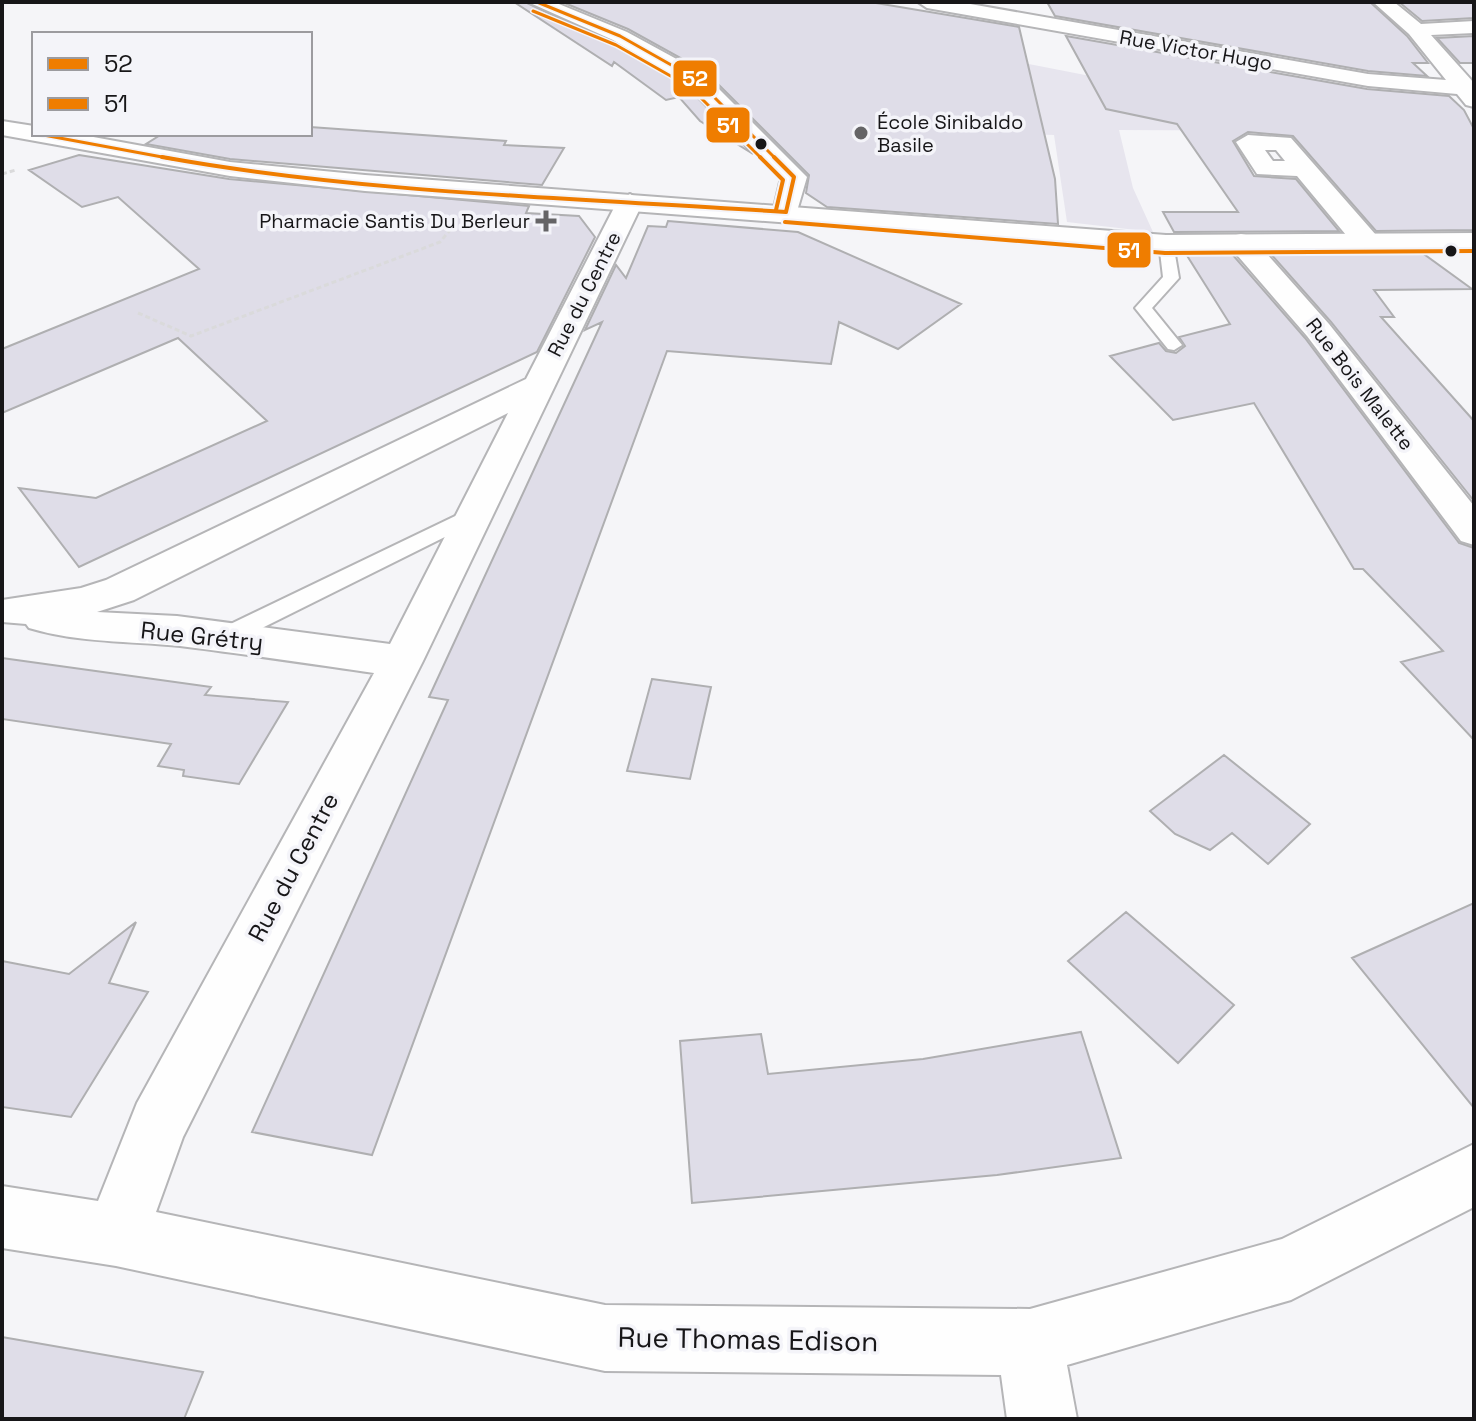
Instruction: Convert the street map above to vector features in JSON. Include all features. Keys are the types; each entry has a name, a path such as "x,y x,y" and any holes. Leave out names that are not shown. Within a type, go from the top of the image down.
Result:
{"street":[{"path":"537,2 620,36 696,79 794,177 786,212"},
{"name":"Rue Victor Hugo","path":"927,2 1368,80 1470,94"},
{"path":"1382,2 1416,30 1470,94"},
{"path":"1416,30 1474,27"},
{"path":"2,128 32,133"},
{"path":"47,136 230,169 1166,243 1474,241"},
{"path":"1304,168 1366,241"},
{"name":"Rue du Centre","path":"116,1235 158,1124 402,661 630,202"},
{"name":"Rue Bois Malette","path":"1241,242 1318,330 1474,532"},
{"name":"Rue du Centre","path":"8,610 101,597 538,386"},
{"name":"Rue du Centre","path":"403,452 450,455 471,467 480,478 477,509"},
{"name":"Rue du Centre","path":"188,557 162,575 150,598 153,609 181,626 216,636"},
{"name":"Rue Grétry","path":"8,610 77,625 216,636 402,661"},
{"name":"Rue Thomas Edison","path":"2,1217 116,1235 605,1338 1030,1342 1291,1268 1474,1174"},
{"path":"1030,1342 1042,1419"}],"lane":[{"path":"1166,243 1171,278 1143,308 1174,345"},
{"path":"216,636 477,509"}],"path":[{"path":"138,313 191,336 440,242 481,191"}],"shaded area":[{"name":"École Sinibaldo Basile","path":"890,37 1306,118 1308,131 1119,130 1133,188 1153,232 1067,222 1054,135 953,132"}],"building":[{"path":"514,2 525,2 612,43 686,86 753,154 700,121 679,97 666,100 614,62 612,66"},
{"path":"562,2 870,2 1019,27 1055,179 1058,224 827,207 806,193 809,175 706,72 628,29"},
{"path":"1047,2 1370,2 1407,36 1428,63 1413,63 1427,76 1368,71 1055,16"},
{"path":"1399,2 1474,2 1474,18 1422,21"},
{"path":"1066,36 1367,89 1449,96 1464,110 1474,129 1474,230 1376,231 1293,136 1248,132 1233,141 1254,176 1296,179 1339,231 1174,232 1163,212 1238,212 1177,124 1106,109"},
{"path":"1474,36 1474,63 1460,63 1437,38"},
{"path":"312,127 564,148 542,185 230,159 146,144 159,136 312,136"},
{"path":"79,155 229,179 529,206 526,213 579,216 595,237 537,352 79,567 19,488 96,498 267,421 178,338 2,413 2,349 199,269 118,197 82,207 29,170"},
{"path":"668,221 798,232 961,304 898,349 839,322 831,364 667,351 372,1155 252,1132 448,700 429,697 602,322 585,330 616,265 626,278 648,226 666,227"},
{"path":"1421,252 1472,289 1374,290 1394,317 1381,317 1474,421 1474,501 1331,322 1270,253"},
{"path":"1186,254 1232,254 1305,338 1459,543 1474,548 1474,740 1401,662 1443,651 1363,569 1354,569 1254,403 1173,420 1110,356 1159,343 1166,351 1176,353 1185,346 1179,337 1230,324"},
{"path":"2,658 211,687 205,695 288,702 239,784 183,776 184,770 158,766 171,744 2,719"},
{"path":"652,679 711,687 690,779 627,771"},
{"path":"1224,755 1310,824 1268,864 1232,833 1210,850 1175,834 1150,811"},
{"path":"1474,903 1474,1108 1352,958"},
{"path":"1126,912 1234,1005 1178,1063 1068,961"},
{"path":"136,922 109,983 148,992 71,1117 2,1107 2,961 69,974"},
{"path":"1081,1032 1121,1158 997,1175 692,1203 680,1041 761,1034 768,1074 923,1059"},
{"path":"2,1337 203,1372 184,1419 2,1419"}],"transit line":[{"name":"52","path":"537,2 620,36 696,79 794,177 786,212"},
{"name":"51","path":"533,11 616,45 690,87 783,180 776,210"},
{"name":"52","path":"49,136 230,169 365,183 786,212"},
{"name":"51","path":"785,222 1165,253 1474,251"}],"place":[{"name":"École Sinibaldo Basile","path":"861,133"},
{"name":"Pharmacie Santis Du Berleur","path":"546,221"}]}
